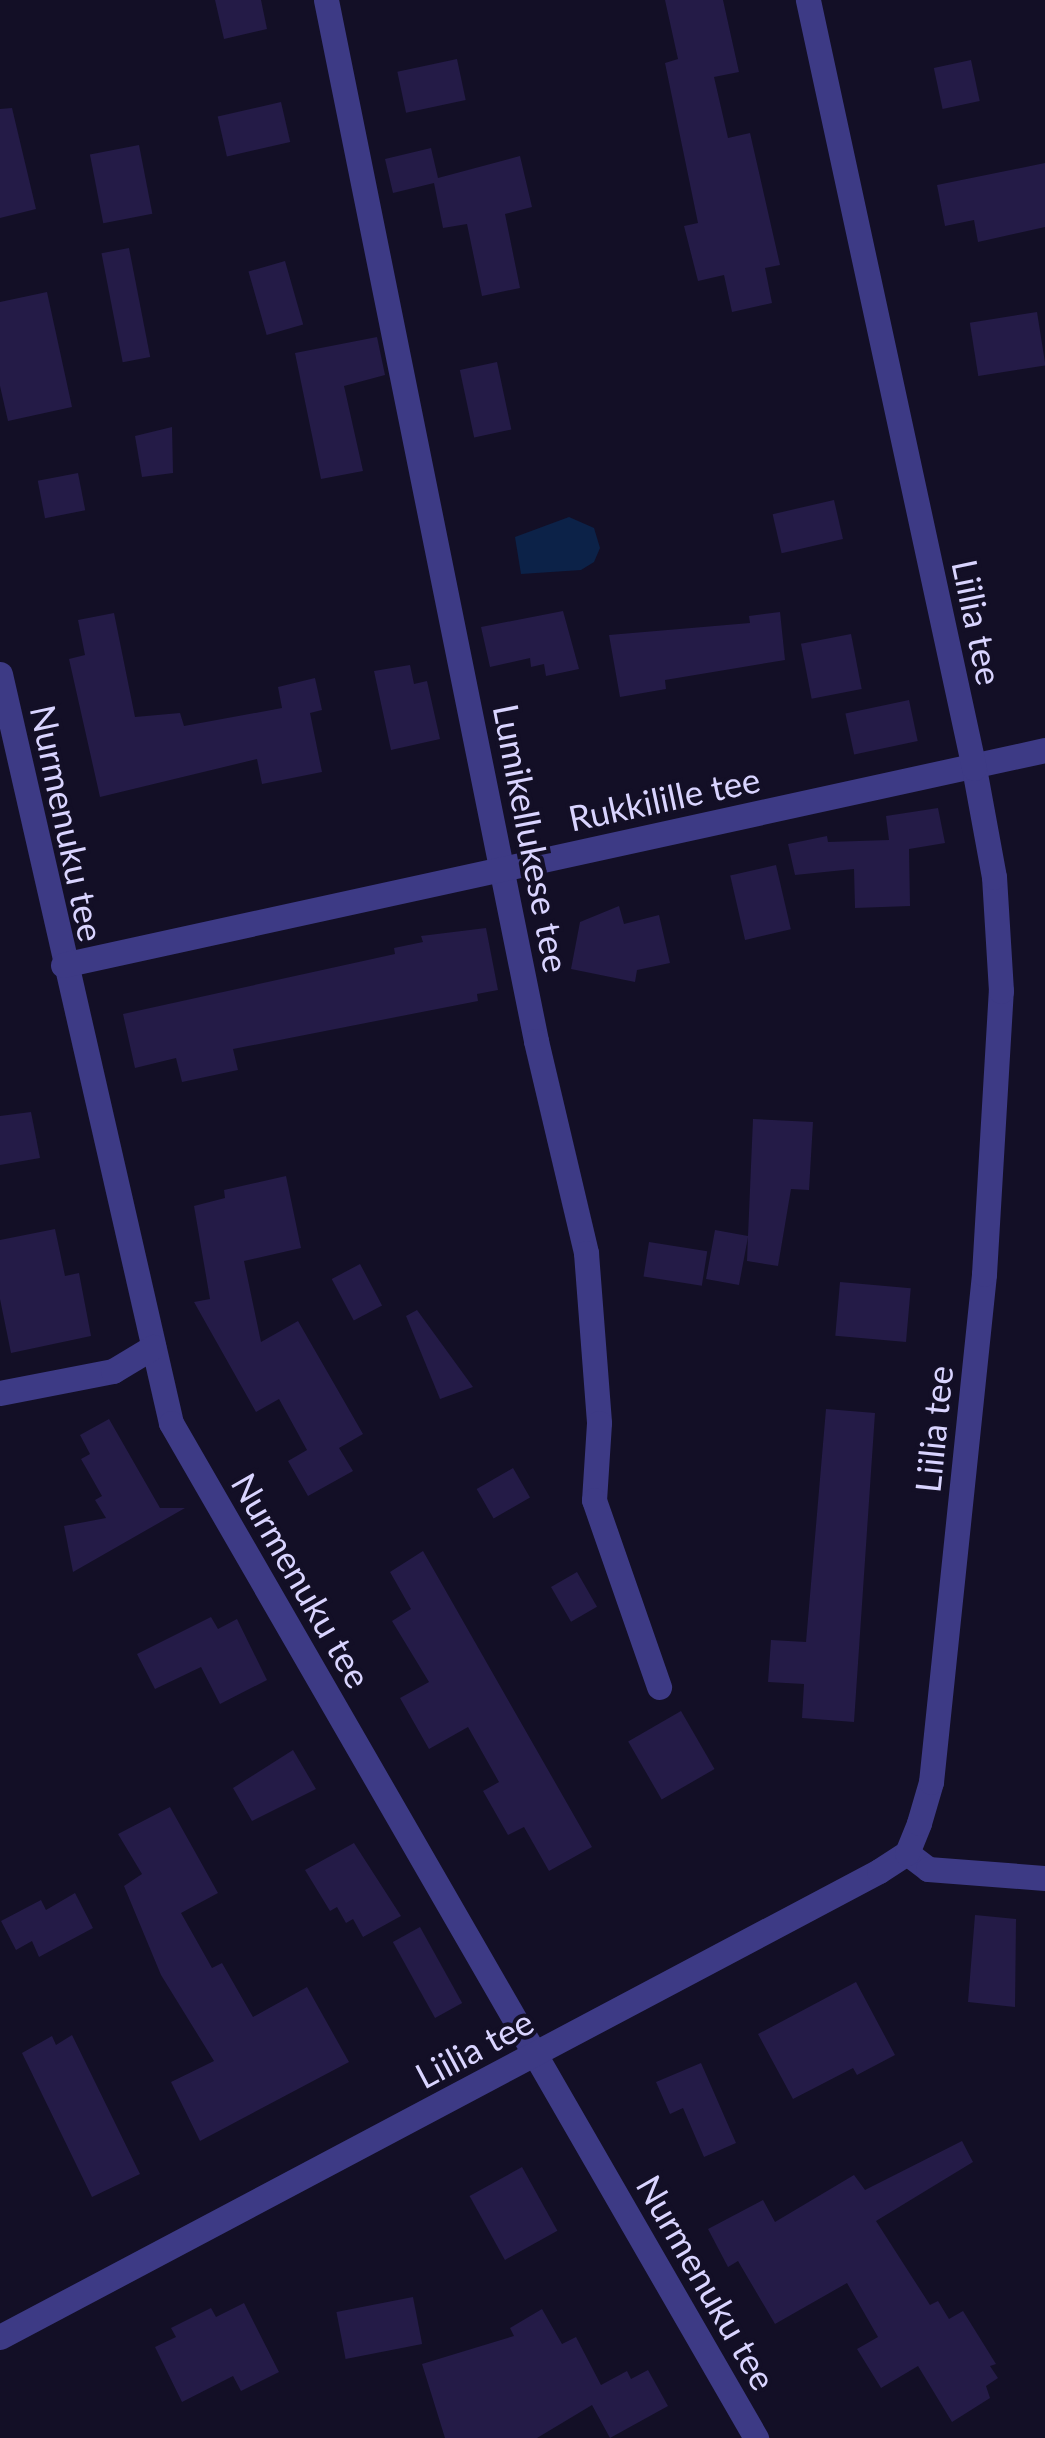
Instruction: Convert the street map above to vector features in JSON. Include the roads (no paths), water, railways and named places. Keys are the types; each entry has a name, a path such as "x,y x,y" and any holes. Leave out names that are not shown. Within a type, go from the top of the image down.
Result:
{"street":[{"name":"Lumikellukese tee","path":"326,0 506,867 536,1041 586,1253 599,1422 594,1500 659,1687"},
{"name":"Liilia tee","path":"0,2337 538,2054 907,1852 931,1782 996,1132 1001,990 994,877 974,768 808,0"},
{"name":"Nurmenuku tee","path":"0,674 63,965 171,1423 756,2438"},
{"name":"Rukkilille tee","path":"63,965 1045,750"},
{"path":"0,1393 113,1371 153,1347"},
{"path":"907,1852 928,1869 1045,1878"}],"water":[{"path":"569,517 594,528 600,548 594,562 581,570 521,574 515,537"}]}
